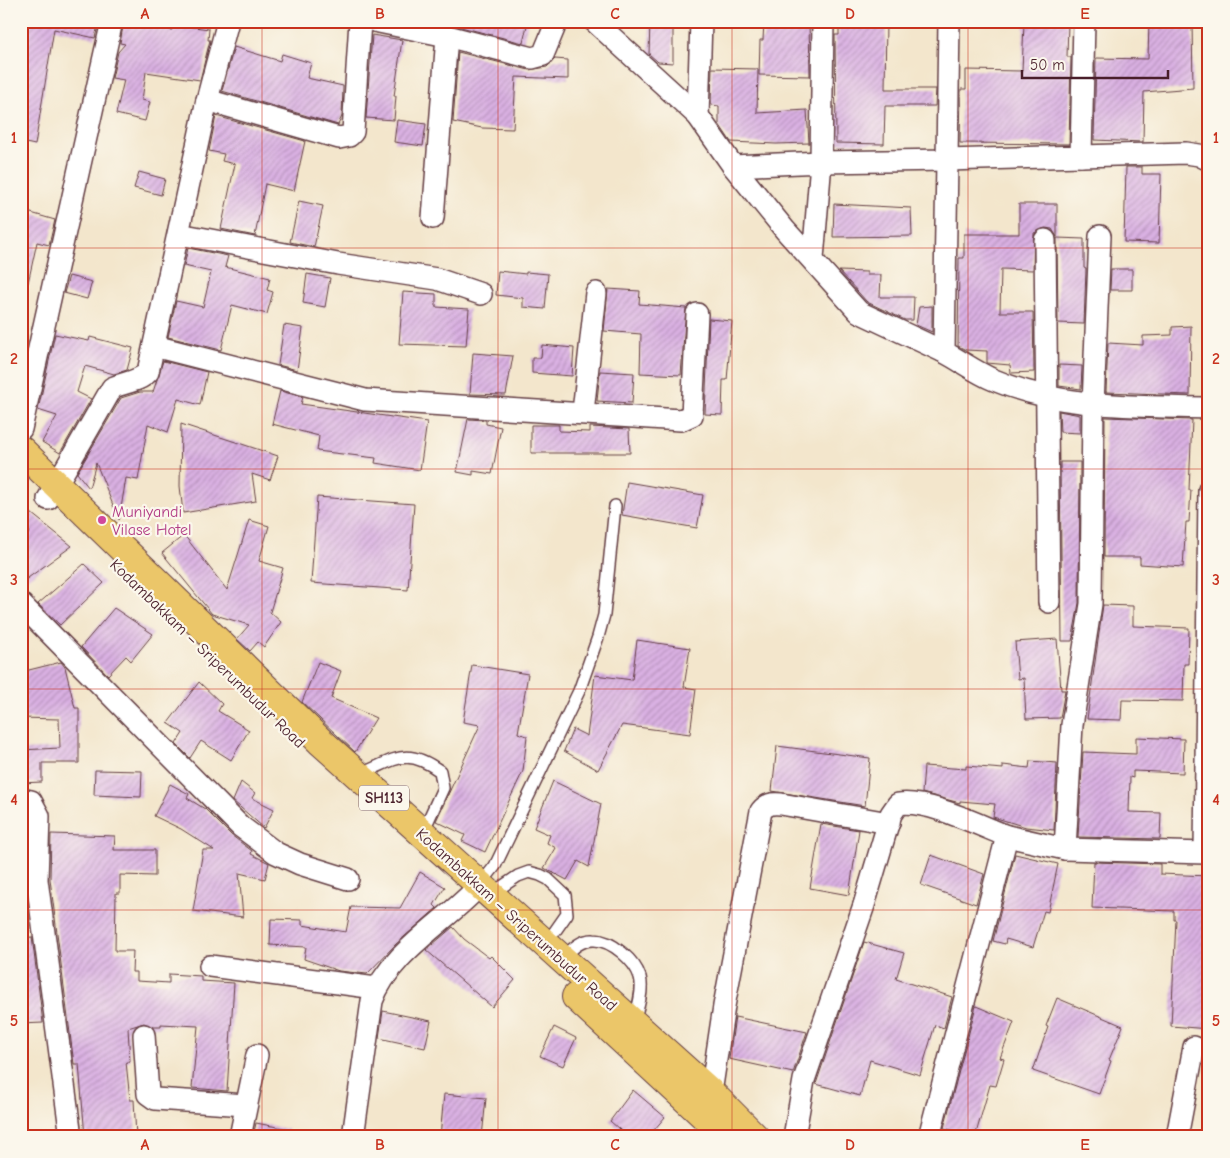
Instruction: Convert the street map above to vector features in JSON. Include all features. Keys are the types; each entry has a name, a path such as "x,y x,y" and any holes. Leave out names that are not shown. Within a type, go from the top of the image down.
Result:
{"main road":[{"name":"Kodambakkam – Sriperumbudur Road","path":"21,450 52,491 358,796 553,952 711,1093 755,1137"},
{"name":"Kodambakkam – Sriperumbudur Road","path":"21,473 52,491 422,834 479,893 727,1137"}],"street":[{"path":"21,428 112,21"},
{"path":"52,491 112,388 124,382 142,379 148,372 207,100 228,21"},
{"path":"207,100 339,138 349,136 353,132 360,21"},
{"path":"374,21 447,36 532,58 543,55 557,21"},
{"path":"594,21 698,116 733,166 785,230 859,312 944,352 994,380 1047,398 1094,405 1209,408"},
{"path":"698,116 701,21"},
{"path":"813,260 821,162 823,21"},
{"path":"944,352 949,21"},
{"path":"1081,156 1084,21"},
{"path":"433,218 447,36"},
{"path":"733,166 1186,153 1199,155 1209,160"},
{"path":"179,234 338,264 437,279 480,294"},
{"path":"1065,849 1072,725 1091,604 1094,405 1100,236"},
{"path":"1044,240 1049,602"},
{"path":"583,412 596,293"},
{"path":"154,346 365,400 583,412 681,420 692,415 697,314"},
{"path":"794,1137 804,1080 864,905 888,823 898,804 908,802 923,804 1007,836 1065,849 1207,854 1209,490"},
{"path":"21,604 240,826 276,853 300,864 348,879"},
{"path":"21,799 31,802 39,816 37,880 71,1137"},
{"path":"711,1093 724,1006 761,811 772,803 888,823"},
{"path":"929,1137 1007,836"},
{"path":"353,1137 372,1001 376,988 421,938 479,893"},
{"path":"210,966 376,988"},
{"path":"144,1035 148,1094 155,1099 246,1105"},
{"path":"1177,1137 1194,1047"},
{"path":"240,1137 257,1055"}],"lane":[{"path":"479,893 495,866 579,691 604,615 615,506"},
{"path":"358,775 393,759 409,755 425,760 440,771 443,788 422,834"},
{"path":"479,893 529,872 548,878 565,895 567,914 553,952"},
{"path":"553,952 593,940 605,942 626,957 641,979 638,1007 633,1023"}],"building":[{"path":"24,21 99,21 95,38 54,29 35,145 21,142 21,34"},
{"path":"124,21 172,30 172,24 209,29 208,40 210,40 200,80 146,72 142,100 150,102 145,121 116,114 124,80 112,78 118,52 125,44 120,43"},
{"path":"457,21 528,21 523,43 457,26"},
{"path":"650,21 673,21 673,63 658,62 649,54"},
{"path":"764,21 809,21 810,76 759,75 760,40 763,40"},
{"path":"839,21 886,21 885,89 936,89 935,106 885,106 884,144 836,143 835,35 839,35"},
{"path":"1149,21 1192,21 1193,88 1144,92 1143,142 1094,140 1096,58 1148,59"},
{"path":"1024,22 1068,23 1067,57 1071,57 1069,144 960,143 961,89 966,89 966,70 1022,71"},
{"path":"372,35 402,40 394,96 396,96 394,120 366,118"},
{"path":"234,47 280,61 282,54 311,63 307,78 343,86 342,116 338,125 222,91"},
{"path":"458,52 529,70 547,67 555,59 568,60 568,79 516,77 513,129 482,128 453,122"},
{"path":"712,68 758,69 757,113 807,110 809,143 731,142 719,124 719,106 711,105"},
{"path":"216,116 305,141 294,191 265,184 255,236 221,229 235,164 222,161 224,154 209,151"},
{"path":"397,120 426,124 423,146 394,142"},
{"path":"1126,167 1142,167 1142,174 1161,174 1159,243 1124,242"},
{"path":"139,172 165,179 161,195 134,188"},
{"path":"299,201 323,206 314,247 290,242"},
{"path":"834,204 911,208 912,236 833,237"},
{"path":"1019,204 1057,204 1057,237 1052,229 1045,228 1034,233 1033,270 1001,269 1000,312 1033,312 1034,372 1011,373 1010,365 987,363 987,351 966,350 958,346 959,258 964,258 964,234 1019,234"},
{"path":"24,211 55,220 49,245 37,242 28,283 21,282 21,221"},
{"path":"1057,238 1084,239 1084,268 1086,269 1084,324 1058,323"},
{"path":"188,248 228,256 225,267 270,278 267,290 273,292 267,314 232,305 221,350 168,337 176,301 203,307 211,272 184,266"},
{"path":"1111,269 1132,269 1132,290 1110,290"},
{"path":"498,271 548,274 545,309 523,307 523,298 496,295"},
{"path":"839,271 867,272 867,275 881,275 880,297 914,297 913,320 905,320 867,302"},
{"path":"307,274 330,278 325,307 303,303"},
{"path":"69,276 92,282 87,299 64,293"},
{"path":"608,289 640,291 639,304 686,308 681,375 640,373 641,334 604,331"},
{"path":"403,292 436,294 436,307 469,309 466,346 399,344"},
{"path":"932,306 932,332 916,325 919,307"},
{"path":"709,319 732,321 727,380 723,380 722,415 705,414"},
{"path":"284,325 303,328 297,370 278,365"},
{"path":"1191,326 1190,395 1106,392 1108,343 1143,345 1143,336 1172,335 1172,327"},
{"path":"55,334 89,341 90,337 133,348 127,370 114,374 85,366 77,392 91,399 60,453 42,442 57,416 38,410"},
{"path":"542,345 574,348 572,376 532,373 532,358 541,358"},
{"path":"473,353 513,356 506,395 470,394"},
{"path":"163,361 207,372 200,405 178,399 168,432 148,424 138,480 126,478 119,520 96,463 89,488 77,473 121,398 140,392 153,392"},
{"path":"1059,365 1082,366 1081,389 1059,386"},
{"path":"600,371 634,373 632,403 597,401"},
{"path":"280,391 303,397 301,404 427,422 420,470 375,463 376,458 317,451 319,436 272,424"},
{"path":"1059,411 1080,415 1080,433 1060,432"},
{"path":"1105,417 1192,420 1189,490 1191,490 1189,522 1186,522 1183,567 1140,564 1140,557 1104,557"},
{"path":"468,419 486,420 486,424 501,427 492,474 473,471 473,475 457,472"},
{"path":"181,424 278,456 270,480 252,474 256,501 183,513 180,486"},
{"path":"531,425 559,425 559,431 590,432 590,427 629,429 630,453 531,453"},
{"path":"1060,462 1080,462 1079,603 1072,641 1062,641"},
{"path":"627,482 703,495 697,528 622,515"},
{"path":"317,497 414,504 408,590 311,583"},
{"path":"21,505 72,546 21,583 21,540 30,532 21,525"},
{"path":"249,520 269,526 259,561 283,568 270,612 281,622 264,647 258,642 250,651 237,639 249,625 212,614 162,553 184,535 227,590"},
{"path":"84,564 104,583 60,625 38,604"},
{"path":"1103,605 1133,606 1133,626 1189,628 1188,664 1184,664 1183,701 1122,700 1121,720 1087,719"},
{"path":"114,608 153,634 131,661 126,656 108,675 81,647"},
{"path":"1057,639 1061,690 1065,690 1060,718 1026,719 1024,678 1018,679 1015,642"},
{"path":"637,640 690,648 684,687 696,689 690,734 622,725 598,770 564,751 573,729 587,736 595,675 632,680"},
{"path":"61,662 65,667 75,708 79,708 79,763 42,763 42,782 21,783 21,750 60,748 59,719 21,718 21,672"},
{"path":"318,662 341,671 331,698 376,718 355,752 302,702"},
{"path":"472,665 528,674 518,733 527,736 523,771 485,852 462,841 465,835 436,821 480,725 463,722"},
{"path":"199,682 222,704 218,711 249,730 231,760 201,741 190,758 176,744 183,733 168,723"},
{"path":"1136,737 1184,739 1183,773 1133,771 1133,778 1130,777 1129,812 1161,813 1160,839 1078,837 1083,752 1136,754"},
{"path":"777,746 870,758 865,806 772,791"},
{"path":"1030,761 1057,763 1054,830 1026,827 993,817 995,804 960,801 960,803 922,793 924,766 966,769 966,766 1003,769 1003,765 1029,768"},
{"path":"95,770 142,771 141,797 94,795"},
{"path":"553,781 601,804 589,867 578,861 567,880 544,868 556,848 547,843 550,835 534,828"},
{"path":"241,782 255,793 252,798 274,809 264,828 233,801"},
{"path":"170,784 189,794 187,798 205,809 231,835 252,851 251,854 269,863 265,879 239,873 243,917 193,911 203,850 214,850 181,829 154,816"},
{"path":"821,824 859,830 849,895 810,888"},
{"path":"51,834 115,836 114,850 155,850 155,876 120,875 120,893 116,893 115,951 133,951 132,972 137,972 137,981 169,983 169,974 201,976 201,981 234,983 227,1091 192,1088 198,1026 161,1024 161,1027 153,1027 144,1023 128,1028 130,1062 126,1062 130,1100 134,1100 136,1137 85,1137 79,1064 74,1064 50,879"},
{"path":"1015,854 1058,864 1048,912 1044,911 1033,947 1006,939 1005,944 993,941"},
{"path":"931,855 984,874 976,904 921,885"},
{"path":"1094,862 1160,864 1160,874 1209,876 1209,1029 1171,1026 1176,920 1174,920 1174,911 1092,908"},
{"path":"21,872 25,872 26,891 21,891"},
{"path":"420,872 445,887 434,905 437,908 396,944 367,974 339,971 304,959 306,947 270,945 271,919 302,920 302,925 346,932 351,907 400,908"},
{"path":"453,927 464,939 489,958 491,956 515,980 492,1007 426,950"},
{"path":"32,937 43,1023 21,1024 21,938"},
{"path":"864,942 904,953 896,979 952,997 944,1028 935,1025 920,1075 870,1060 860,1096 816,1084"},
{"path":"1057,998 1123,1026 1109,1060 1111,1061 1099,1094 1033,1071 1048,1027 1046,1026"},
{"path":"976,1006 1014,1022 1000,1058 1004,1059 996,1086 990,1085 975,1137 944,1128"},
{"path":"383,1011 431,1021 425,1048 379,1038"},
{"path":"735,1017 807,1032 793,1073 729,1059"},
{"path":"554,1027 576,1038 563,1066 540,1056"},
{"path":"633,1090 665,1117 648,1137 628,1137 610,1121"},
{"path":"444,1094 486,1098 482,1137 440,1137"},
{"path":"256,1123 288,1129 287,1137 253,1137"}],"place":[{"name":"Muniyandi Vilase Hotel","path":"102,520"}]}
